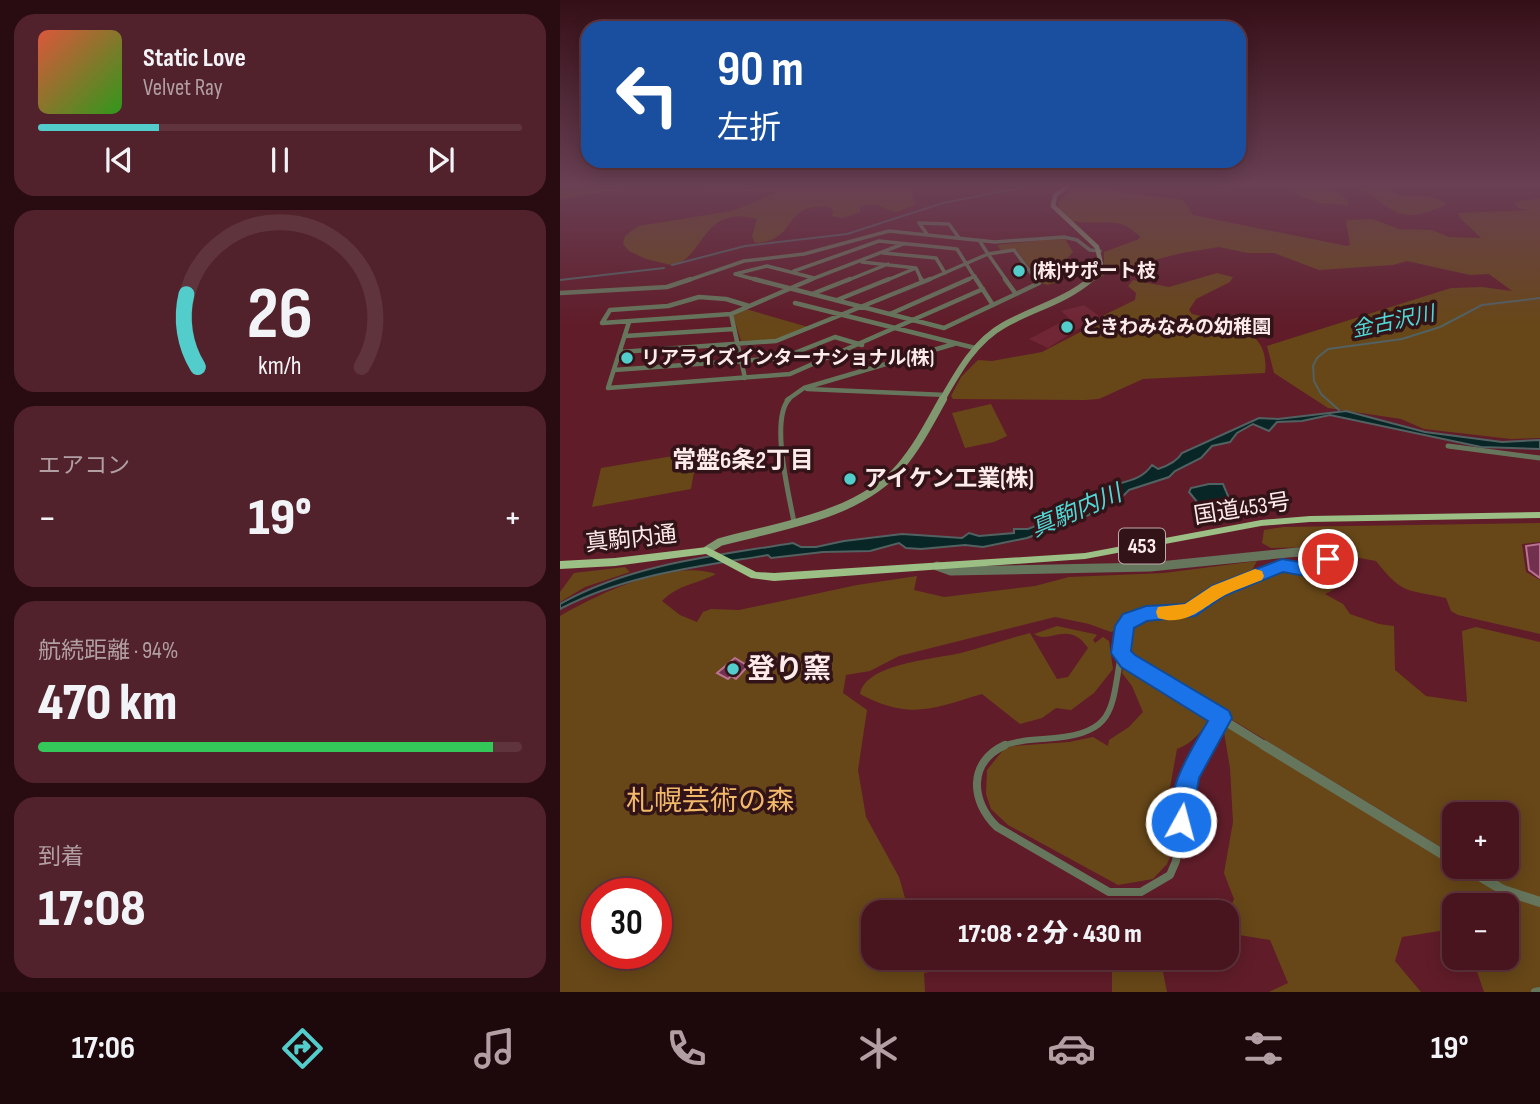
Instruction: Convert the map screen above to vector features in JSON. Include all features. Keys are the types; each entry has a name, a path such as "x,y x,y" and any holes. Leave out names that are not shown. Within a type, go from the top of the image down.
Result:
{"highway":[{"name":"国道453号","path":"712,552 745,571 774,577 1084,556 1286,520 1540,515"},
{"name":"真駒内通","path":"560,565 712,552"}],"main road":[{"path":"712,552 720,542 847,504 896,472 916,447 975,348 1007,322 1088,282 1100,268 1100,251 1080,232"}],"street":[{"path":"560,293 667,287 744,261 804,254 887,232"},
{"path":"913,232 995,242 1064,237 1100,251"},
{"path":"955,232 959,238"},
{"path":"979,240 1016,294"},
{"path":"791,272 879,241 957,249 993,305"},
{"path":"749,306 726,299 699,297 668,306 610,310 602,323 731,314 749,306 788,288 903,244"},
{"path":"620,352 776,341 843,316 864,307 923,282 944,273 967,264 989,254 1014,250 1039,283 944,328 916,320 890,314 864,307 837,300 788,288 735,274 767,266 814,278"},
{"path":"881,253 936,258 944,273"},
{"path":"858,261 916,268"},
{"path":"812,294 888,264"},
{"path":"916,268 923,282"},
{"path":"837,300 916,268"},
{"path":"890,314 975,276"},
{"path":"629,322 608,388 790,374 862,345 983,289"},
{"path":"795,303 975,348"},
{"path":"731,314 745,378"},
{"path":"625,336 734,328"},
{"path":"614,370 782,358 835,337 862,345"},
{"path":"794,522 785,473 781,409 791,396 804,388 954,344"},
{"path":"804,388 946,395"},
{"path":"1448,446 1540,458"},
{"path":"937,566 951,571 1150,567 1298,552 1320,554 1332,563 1331,571 1321,574 1282,565 1218,591 1189,611 1146,613 1130,619 1124,626 1111,707 1097,728 1085,735 1009,742 986,758 976,781 983,812 997,827 1109,892 1141,892 1156,886 1170,874 1176,861 1188,776 1222,718"},
{"path":"1121,653 1134,665 1442,854"},
{"path":"1485,879 1503,890 1540,902"}],"shaded area":[{"name":"ときわみなみの幼稚園","path":"1084,305 1099,316 1048,348 1029,339 1069,318 1061,311"}],"green space":[{"path":"630,232 708,232 682,262 671,265 646,259 629,251 623,244 625,236"},
{"path":"753,232 782,232 769,241 755,243"},
{"path":"1135,232 1279,232 1347,246 1350,245 1348,232 1438,232 1449,237 1481,238 1475,232 1540,232 1540,438 1511,439 1424,429 1401,419 1328,408 1274,373 1267,346 1451,288 1482,287 1512,291 1489,274 1470,275 1407,261 1393,265 1319,270 1274,253 1248,253 1219,247 1182,253 1111,271 1093,282 1104,269 1104,252 1139,239 1140,236"},
{"path":"1065,239 1073,252 1060,267 1066,274 1061,281 1047,285 1041,283 1016,249 1001,251 997,245"},
{"path":"1217,273 1233,277 1230,282 1196,299 1189,310 1192,314 1232,324 1254,337 1265,358 1265,373 1143,379 1099,399 953,399 951,396 961,377 978,360 992,361 1042,352 1135,300 1136,293 1128,286 1133,280 1169,287"},
{"path":"746,309 808,327 774,340 741,341 733,315"},
{"path":"991,404 1007,436 994,442 965,448 952,413"},
{"path":"685,454 696,460 691,489 592,507 601,468"},
{"path":"1540,523 1540,542 1522,544 1526,572 1540,580 1540,634 1458,615 1451,611 1446,598 1406,589 1393,580 1376,561 1314,547 1271,548 1262,543 1264,530 1283,527"},
{"name":"札幌芸術の森","path":"1257,561 1251,572 1191,604 1126,618 1118,629 1111,632 1055,617 899,656 870,671 846,675 843,693 867,710 858,770 866,817 899,877 906,900 861,900 861,970 939,970 924,973 925,992 560,992 560,616 615,589 678,571 716,574 681,588 662,601 680,615 697,622 703,612 711,609 739,610 857,585 917,576 914,590 944,597 1035,586 1069,577 1164,573"},
{"path":"625,567 630,572 585,587 560,602 560,592 574,573"},
{"path":"1281,567 1317,574 1333,590 1325,594 1343,604 1350,614 1394,626 1395,670 1426,696 1467,702 1462,631 1476,627 1540,642 1540,992 1484,992 1476,970 1519,970 1519,893 1442,893 1442,931 1402,937 1395,961 1421,992 1269,992 1288,983 1270,940 1239,935 1239,900 1234,900 1224,873 1233,822 1230,768 1224,732 1227,726 1442,852 1442,879 1519,879 1519,802 1442,802 1442,848 1126,655 1128,626 1148,617 1191,612 1209,599"},
{"path":"1057,626 1097,635 1093,640 1095,643 1103,637 1109,641 1113,669 1094,693 1071,710 1056,708 1042,718 1020,724 982,694 934,707 907,709 877,702 860,694 865,684 875,675 888,669 961,653 1030,633 1057,679 1068,677 1088,648 1074,635 1040,637 1034,634"},
{"path":"1127,666 1211,717 1197,736 1177,749 1159,848 1172,852 1167,864 1153,879 1118,885 1008,825 991,809 986,794 987,770 1004,749 1093,737 1108,746 1109,740 1129,727 1143,712 1132,686 1122,673"},
{"path":"1112,970 1163,970 1167,992 1112,992"}],"water":[{"name":"真駒内川","path":"1346,411 1425,432 1502,442 1540,440 1540,449 1481,447 1330,415 1302,421 1277,422 1269,431 1253,424 1237,433 1230,442 1212,446 1201,458 1169,477 1129,490 1122,497 1098,504 1089,515 1027,538 983,547 965,545 921,549 906,548 899,543 870,551 823,552 771,558 768,555 635,580 585,597 560,609 560,604 615,579 674,563 733,552 793,543 801,547 816,547 902,534 962,538 969,533 979,536 1014,533 1014,529 1028,529 1066,514 1071,502 1138,477 1152,465 1158,469 1168,465 1182,453 1259,418 1278,419"},
{"path":"1223,484 1231,503 1218,513 1207,514 1189,492 1191,488"}],"building":[{"path":"1540,544 1540,578 1529,570 1526,546"},
{"name":"登り窯","path":"735,658 748,666 736,679 731,676 728,679 717,673"}],"waterway":[{"path":"672,265 745,246 852,232"},
{"path":"560,280 664,268"},
{"name":"金古沢川","path":"1339,410 1321,394 1314,381 1313,366 1317,358 1328,349 1402,339 1440,327 1482,305 1540,298"}],"slow traffic":[{"path":"1165,612 1189,611 1218,591 1255,576"}],"place":[{"name":"(株)サポート枝","path":"1019,271"},
{"name":"ときわみなみの幼稚園","path":"1067,327"},
{"name":"リアライズインターナショナル(株)","path":"627,358"},
{"name":"アイケン工業(株)","path":"850,479"},
{"name":"登り窯","path":"733,669"}],"district":[{"name":"常盤6条2丁目","path":"743,460"}],"route":[{"path":"1181,822 1188,776 1222,718 1128,661 1121,653 1124,626 1130,619 1146,613 1189,611 1218,591 1282,565 1327,573 1333,567 1328,559"}]}
